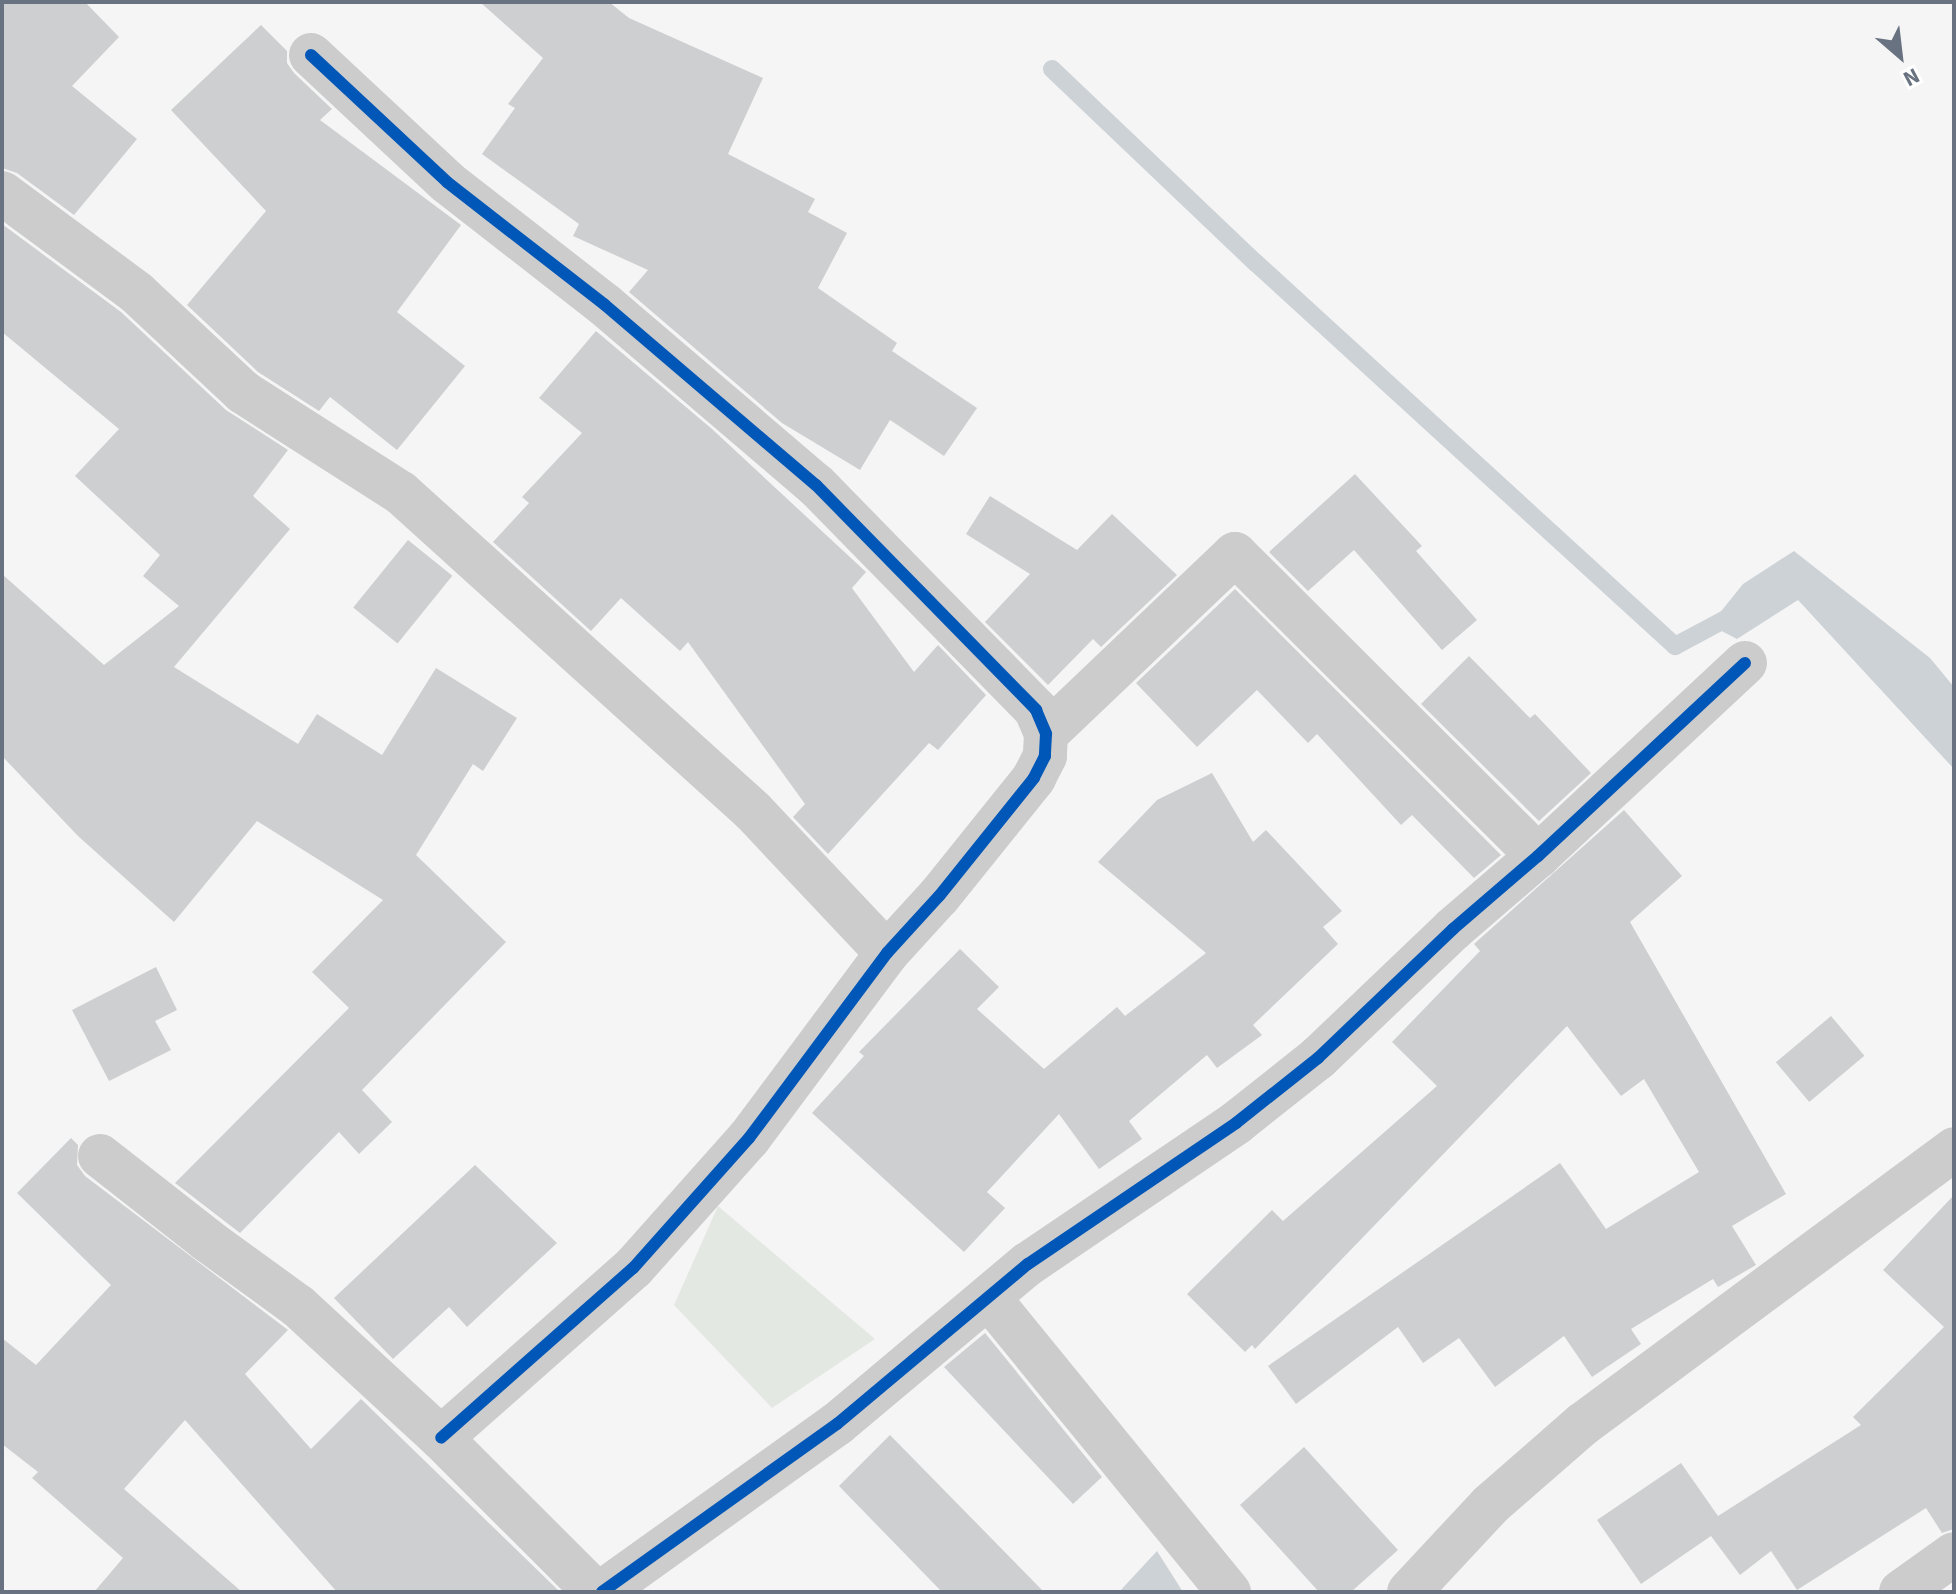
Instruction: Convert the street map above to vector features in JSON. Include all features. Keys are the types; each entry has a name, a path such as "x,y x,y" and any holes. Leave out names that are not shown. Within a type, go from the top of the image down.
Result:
{"street":[{"path":"311,55 447,182 605,305 816,485 1036,710 1046,734 1045,756 1034,778 939,896 887,953 749,1138 633,1268 441,1438"},
{"path":"2,193 137,293 243,392 401,493 753,811 887,953"},
{"path":"1046,734 1235,554 1538,856"},
{"path":"602,1592 837,1424 1083,1224 1236,1123 1318,1058 1453,929 1538,856 1745,663"},
{"path":"1409,1592 1490,1505 1583,1424 1954,1149"},
{"path":"100,1156 298,1306 441,1438 595,1592"},
{"path":"989,1298 1229,1592"},
{"path":"1901,1592 1954,1554"}],"shaded area":[{"path":"1794,551 1930,658 1954,687 1954,769 1798,600 1737,639 1710,625 1743,584"},
{"path":"718,1206 875,1339 772,1408 674,1305"},
{"path":"1157,1551 1183,1592 1119,1592"}],"building":[{"path":"2,2 85,2 119,37 72,86 137,139 74,215 17,173 2,168"},
{"path":"480,2 609,2 629,18 763,78 728,154 815,199 808,212 847,233 818,288 897,343 892,351 977,408 944,456 890,420 860,470 782,423 629,292 648,270 573,236 579,224 482,154 515,108 508,104 543,58"},
{"path":"261,25 287,51 287,63 294,73 332,109 320,120 461,225 397,312 465,366 397,450 330,397 319,411 258,372 187,305 266,211 171,110"},
{"path":"2,224 121,312 226,410 288,450 253,496 290,529 174,667 298,744 317,714 382,755 436,668 517,718 483,771 473,764 416,855 506,942 362,1090 392,1122 359,1154 339,1132 240,1233 175,1183 349,1008 312,972 383,900 257,821 174,922 78,836 2,756 2,574 104,665 179,606 143,576 160,555 75,476 119,429 2,332"},
{"path":"596,331 712,429 866,572 852,588 914,672 938,645 986,695 938,750 929,743 828,854 793,817 805,804 688,642 680,651 621,598 591,631 493,542 529,503 522,497 582,433 539,398"},
{"path":"1355,474 1422,546 1416,551 1477,620 1442,650 1354,550 1308,591 1269,552"},
{"path":"990,496 1077,550 1112,514 1177,575 1101,647 1093,639 1048,685 985,622 1030,574 966,534"},
{"path":"408,540 452,576 398,643 353,608"},
{"path":"1235,589 1501,855 1474,878 1412,815 1401,825 1317,734 1308,743 1257,690 1197,747 1136,683"},
{"path":"1469,656 1530,718 1535,714 1591,773 1539,821 1421,704"},
{"path":"1212,773 1253,842 1266,830 1342,911 1323,927 1338,944 1253,1025 1262,1035 1217,1068 1207,1055 1129,1121 1142,1139 1099,1169 1059,1114 987,1192 1005,1208 964,1252 812,1113 864,1056 859,1052 960,949 999,987 977,1009 1044,1069 1117,1007 1125,1016 1206,953 1098,862 1157,800"},
{"path":"1624,810 1682,876 1630,922 1786,1194 1732,1226 1756,1265 1718,1287 1713,1279 1631,1329 1641,1344 1592,1377 1564,1336 1495,1387 1459,1338 1423,1363 1398,1327 1296,1404 1268,1366 1560,1163 1606,1229 1699,1172 1644,1079 1621,1096 1567,1026 1255,1349 1252,1345 1245,1352 1187,1294 1272,1210 1283,1221 1437,1086 1392,1042 1480,951 1474,944"},
{"path":"156,967 177,1010 155,1021 171,1050 109,1081 72,1010"},
{"path":"1831,1016 1864,1056 1809,1102 1776,1062"},
{"path":"71,1138 78,1145 77,1165 85,1176 288,1330 245,1374 311,1449 361,1399 560,1592 337,1592 185,1420 124,1489 242,1592 94,1592 123,1558 32,1478 38,1472 2,1444 2,1338 36,1365 111,1285 17,1193"},
{"path":"475,1165 557,1243 467,1327 449,1307 393,1359 334,1298"},
{"path":"1954,1195 1954,1529 1942,1533 1926,1508 1797,1590 1771,1551 1740,1575 1711,1536 1641,1584 1597,1520 1681,1463 1718,1516 1861,1425 1853,1417 1944,1327 1883,1270"},
{"path":"985,1333 1102,1477 1073,1504 944,1367"},
{"path":"890,1435 1044,1592 942,1592 839,1486"},
{"path":"1304,1447 1398,1550 1351,1592 1319,1592 1240,1505"}],"waterway":[{"path":"1052,69 1256,263 1675,646 1733,615"}],"cycle path":[{"path":"311,55 447,182 605,305 816,485 1036,710 1046,734 1045,756 1034,778 939,896 887,953 749,1138 633,1268 441,1438"},
{"path":"602,1592 837,1424 1028,1264 1236,1123 1318,1058 1453,929 1538,856 1745,663"}]}
